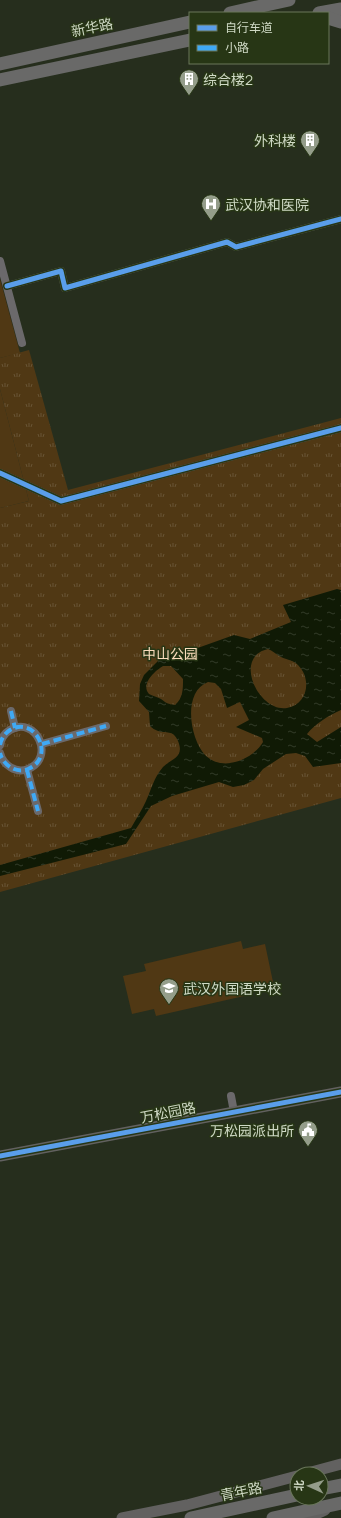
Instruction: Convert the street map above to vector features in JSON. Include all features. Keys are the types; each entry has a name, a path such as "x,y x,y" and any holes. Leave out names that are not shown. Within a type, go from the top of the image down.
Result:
{"main road":[{"path":"235,12 289,0"},
{"path":"324,12 341,9"},
{"path":"329,18 341,22"},
{"name":"新华路","path":"0,64 189,22"},
{"path":"0,80 189,40"},
{"path":"329,1487 341,1485"},
{"name":"青年路","path":"191,1518 289,1497"},
{"path":"273,1518 341,1503"}],"street":[{"path":"7,286 61,271 65,288 227,242 236,247 341,219"},
{"path":"0,261 22,343"},
{"path":"0,473 61,501 341,428"},
{"path":"11,711 15,728"},
{"path":"42,744 106,726"},
{"path":"0,745 4,736 15,728 29,729 39,737 42,744 41,757 38,763 27,770 20,770 8,766 0,754"},
{"path":"27,770 38,811"},
{"name":"万松园路","path":"0,1156 341,1092"},
{"path":"231,1096 234,1112"},
{"path":"329,1467 341,1464"},
{"path":"122,1518 175,1507 289,1478"},
{"path":"308,1518 341,1503"},
{"path":"175,1507 254,1505"}],"green space":[{"path":"0,279 20,353 0,358"},
{"name":"中山公园","path":"29,350 68,490 341,418 341,798 0,892 0,508 29,501 0,389 0,358"},
{"path":"0,389 29,501 0,508"},
{"path":"241,941 243,949 265,944 273,982 252,987 253,994 156,1016 154,1009 132,1014 123,976 146,971 144,964"}],"water":[{"path":"337,589 341,590 341,710 322,720 307,734 317,742 341,727 341,763 313,767 305,756 296,753 286,754 263,769 254,780 244,785 233,787 219,782 172,796 151,806 126,844 0,876 0,865 131,828 157,775 163,767 178,755 180,751 178,741 172,733 161,732 150,726 149,712 139,701 140,684 144,675 161,658 177,650 192,650 234,635 250,639 291,622 283,605","holes":["268,649 298,665 305,677 306,690 300,702 294,706 287,708 277,707 267,702 259,694 251,673 252,662 257,654","163,666 171,666 183,679 183,690 178,702 175,705 150,695 147,690 146,686 150,678","208,682 215,683 221,689 227,708 240,702 249,720 236,727 262,738 263,742 252,754 237,762 229,763 220,763 205,755 195,738 191,716 194,695 200,687"]}],"marked path":[{"path":"11,711 15,728"},
{"path":"42,744 106,726"},
{"path":"0,745 2,738 10,730 19,727 28,728 35,733 39,740 41,756 36,764 28,769 19,770 7,765 0,753"},
{"path":"27,770 38,811"}],"cycle path":[{"path":"7,286 61,271 65,288 227,242 236,247 341,219"},
{"path":"0,473 61,501 341,428"},
{"path":"0,1156 341,1092"}],"place":[{"name":"综合楼2","path":"189,96"},
{"name":"外科楼","path":"310,157"},
{"name":"武汉协和医院","path":"211,221"},
{"name":"武汉外国语学校","path":"169,1005"},
{"name":"万松园派出所","path":"308,1147"}]}
